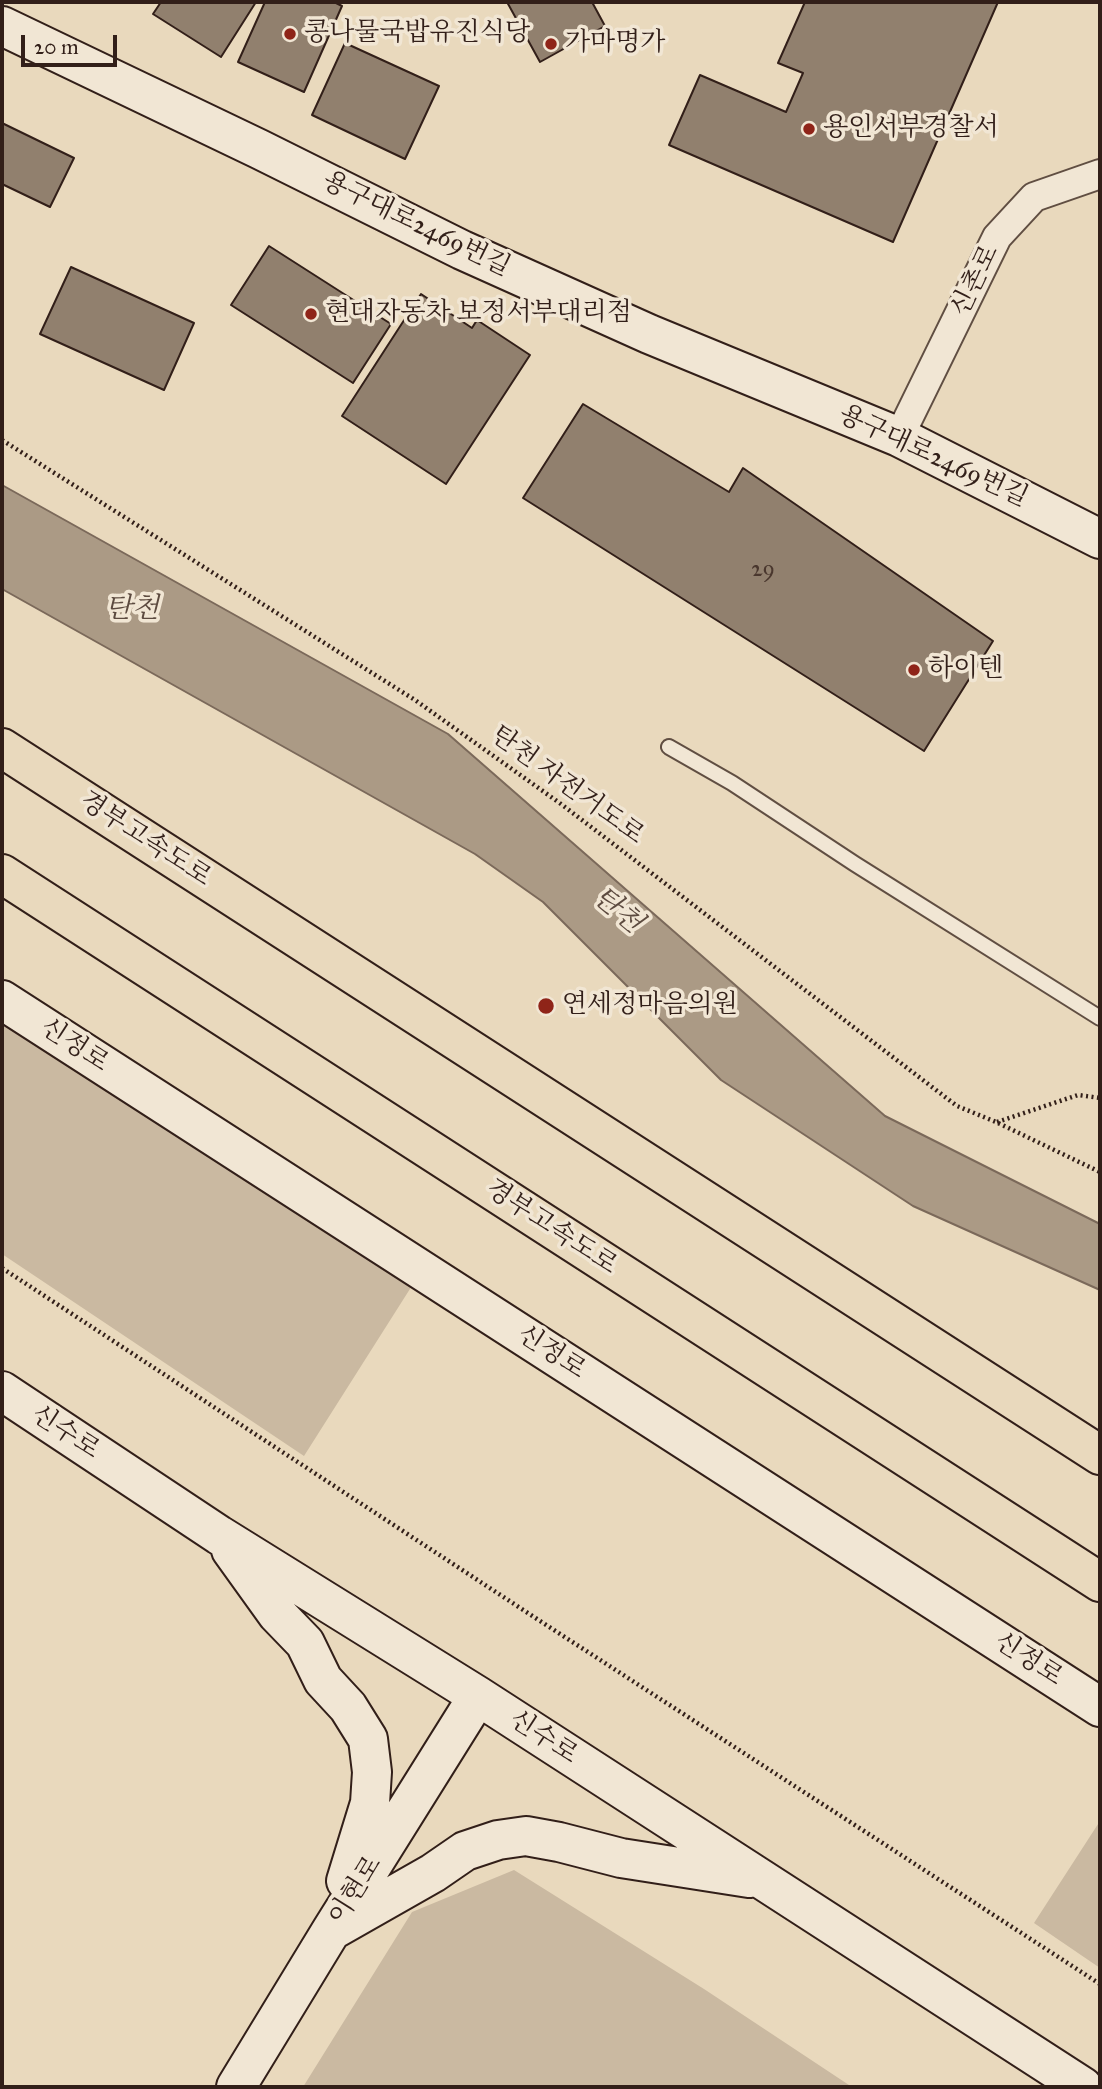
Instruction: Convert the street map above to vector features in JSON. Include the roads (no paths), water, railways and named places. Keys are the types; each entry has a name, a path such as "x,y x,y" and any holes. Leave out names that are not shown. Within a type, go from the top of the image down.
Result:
{"highway":[{"name":"경부고속도로","path":"2,748 1100,1455"},
{"name":"경부고속도로","path":"2,874 1100,1582"}],"street":[{"name":"용구대로2469번길","path":"2,26 462,250 649,334 899,436 1100,539"},
{"name":"신촌로","path":"899,436 997,237 1034,197 1100,174"},
{"name":"신정로","path":"2,1000 1100,1707"},
{"name":"신수로","path":"2,1391 219,1535 478,1696 1083,2087"},
{"path":"219,1535 277,1614 305,1643 323,1680 348,1707 368,1739 372,1772 370,1802 331,1931"},
{"name":"이현로","path":"236,2087 478,1696"},
{"path":"331,1931 433,1873 465,1851 498,1840 526,1836 621,1858 764,1881"}],"lane":[{"path":"669,747 732,783 1100,1018"}],"water":[{"name":"탄천","path":"2,485 448,734 885,1116 1100,1224 1100,1290 913,1206 721,1080 543,902 475,854 2,589"}],"place":[{"name":"콩나물국밥유진식당","path":"290,34"},
{"name":"가마명가","path":"551,44"},
{"name":"용인서부경찰서","path":"809,129"},
{"name":"현대자동차 보정서부대리점","path":"311,314"},
{"name":"하이텐","path":"914,670"},
{"name":"연세정마음의원","path":"546,1006"}]}
